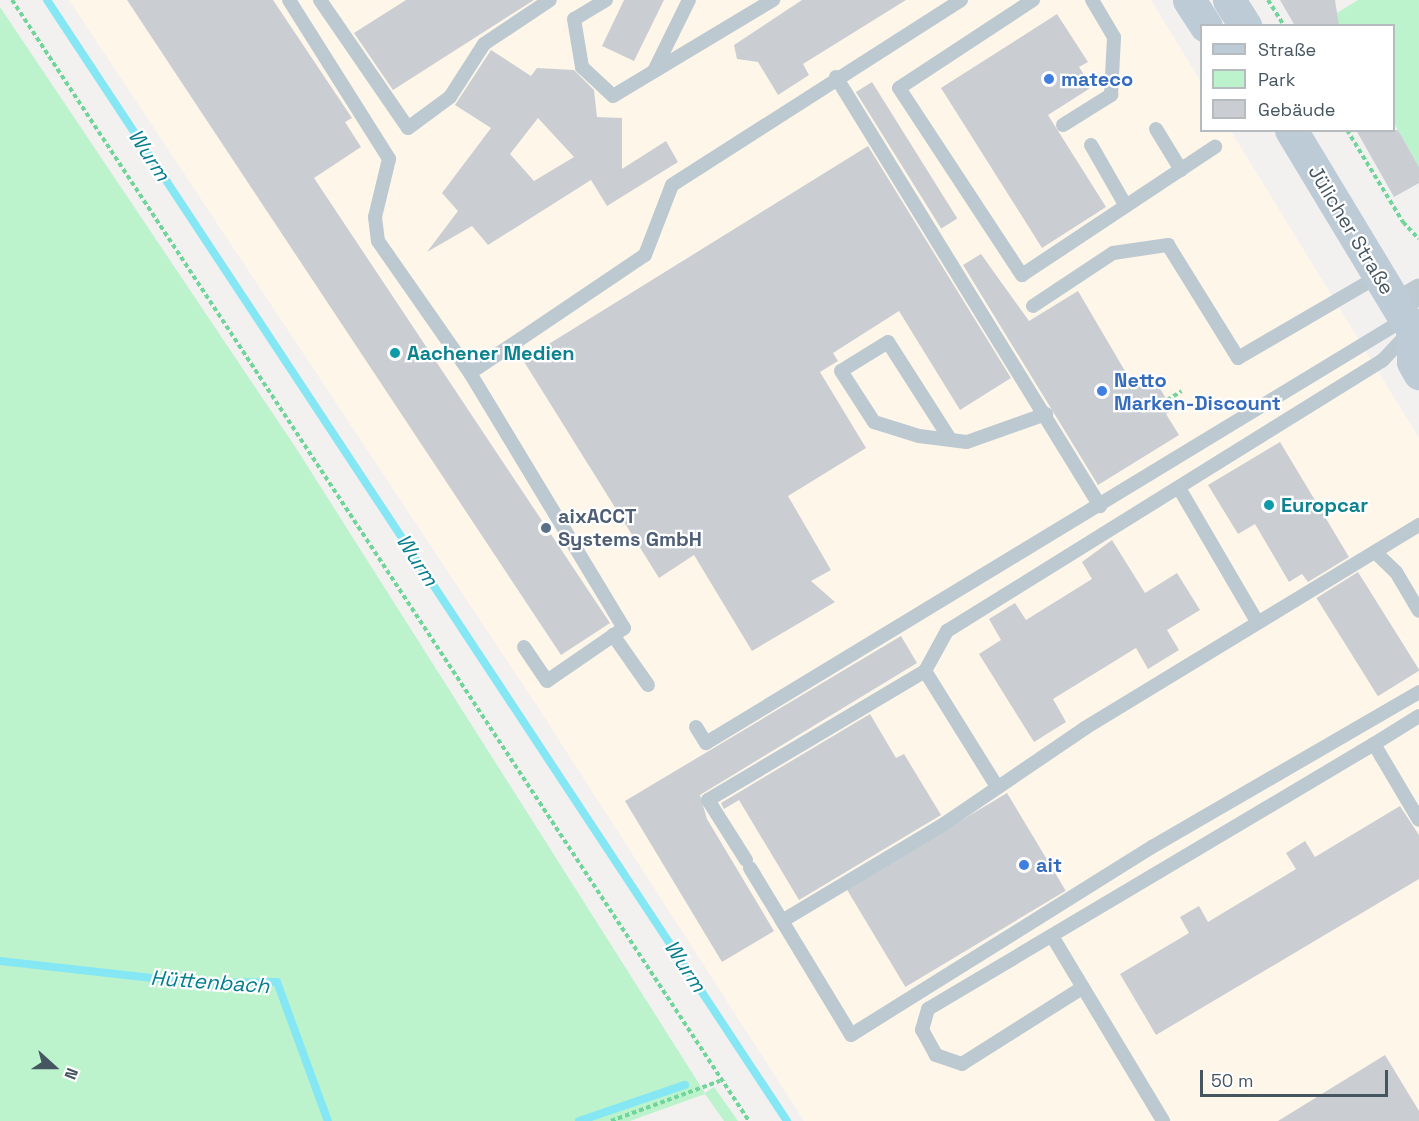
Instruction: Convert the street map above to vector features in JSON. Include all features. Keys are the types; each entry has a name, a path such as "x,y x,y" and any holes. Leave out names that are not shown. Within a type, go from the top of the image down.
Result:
{"main road":[{"path":"1189,0 1205,24"},
{"path":"1229,0 1244,24"},
{"name":"Jülicher Straße","path":"1292,132 1379,276 1410,316"},
{"path":"1410,316 1413,362 1419,374"}],"lane":[{"path":"290,0 389,159 375,217 378,241 470,373 624,628 547,681 524,646"},
{"path":"327,2 408,128 450,97 484,44 550,0"},
{"path":"606,0 574,19 582,67 613,96 773,0"},
{"path":"654,71 689,0"},
{"path":"470,373 645,255 672,185 961,0"},
{"path":"1033,0 899,88 1022,275 1215,147"},
{"path":"1063,125 1111,95 1114,37 1092,0"},
{"path":"836,78 1046,414 1100,506"},
{"path":"1156,129 1180,170"},
{"path":"1091,145 1126,206"},
{"path":"1033,306 1113,253 1168,244 1238,358 1379,276"},
{"path":"1410,316 1383,360 947,631 925,671 708,800 851,1035 1152,847 1419,692"},
{"path":"696,727 706,743 1410,316"},
{"path":"950,439 888,342 841,371 874,422 950,439 967,442 1046,414"},
{"path":"1179,488 1258,623"},
{"path":"782,921 944,824 996,785 1419,525"},
{"path":"1375,552 1396,572 1419,611"},
{"path":"613,635 648,685"},
{"path":"925,671 996,785"},
{"path":"1082,988 962,1064 936,1055 922,1030 928,1010 1419,716"},
{"path":"1374,744 1419,820"},
{"path":"1052,936 1162,1121"}],"path":[{"path":"12,0 708,1064 748,1121"},
{"path":"1268,0 1283,24"},
{"path":"1348,132 1403,222 1419,239"},
{"path":"1167,400 1182,392"},
{"path":"611,1121 719,1080"}],"shaded area":[{"path":"69,0 1151,0 1200,80 1200,132 1232,132 1419,438 1419,1121 804,1121 541,712"}],"green space":[{"path":"1358,0 1419,0 1419,167 1395,125 1395,24 1336,24 1332,16"},
{"path":"0,7 296,448 705,1093 714,1087 738,1121 724,1121 705,1094 630,1121 0,1121"}],"building":[{"name":"Aachener Medien","path":"127,0 273,0 352,118 345,122 361,147 314,178 610,623 561,655"},
{"path":"406,0 534,0 393,90 354,33"},
{"path":"624,0 664,0 634,61 602,46"},
{"path":"802,0 906,0 803,64 809,75 778,95 758,62 737,59 734,45"},
{"path":"1280,0 1335,0 1339,24 1294,24"},
{"path":"1057,14 1088,62 1079,67 1092,87 1048,115 1106,207 1042,248 941,88"},
{"path":"491,50 531,76 537,68 574,70 594,90 597,117 622,118 622,169 666,141 678,162 607,206 591,180 488,245 472,226 427,252 458,211 442,193 491,128 455,105","holes":["538,118 574,157 534,181 510,154"]},
{"path":"872,82 957,219 941,229 856,92"},
{"path":"1398,130 1419,167 1419,183 1394,197 1357,132 1395,132"},
{"path":"868,146 1011,378 960,410 899,311 833,353 838,361 820,372 866,448 788,496 831,570 811,581 835,602 752,651 694,555 659,578 523,360"},
{"name":"Netto Marken-Discount","path":"981,254 1029,321 1078,291 1132,383 1150,372 1173,410 1166,414 1179,435 1098,485 963,265"},
{"name":"Europcar","path":"1280,442 1349,557 1308,582 1302,574 1289,582 1255,524 1238,534 1208,485"},
{"path":"1112,540 1145,593 1177,573 1200,610 1167,630 1179,650 1148,669 1136,648 1053,699 1066,722 1034,742 979,654 1001,640 989,619 1015,603 1026,620 1092,579 1082,562"},
{"path":"1358,572 1419,670 1378,696 1316,598"},
{"path":"901,636 917,663 700,795 707,819 774,931 722,962 625,801"},
{"path":"870,714 896,758 904,754 941,815 799,900 739,800 724,809 721,803"},
{"path":"1007,793 1066,891 905,987 847,889"},
{"path":"1400,806 1419,835 1419,879 1156,1035 1120,974 1189,933 1180,917 1199,906 1208,922 1296,869 1286,853 1305,841 1315,857"},
{"path":"1385,1055 1419,1111 1419,1121 1278,1121"}],"waterway":[{"name":"Wurm","path":"47,0 787,1121"},
{"name":"Hüttenbach","path":"0,961 195,983 277,982 328,1121"},
{"name":"Hüttenbach","path":"579,1121 685,1085"}],"place":[{"name":"mateco","path":"1049,79"},
{"name":"Aachener Medien","path":"395,353"},
{"name":"Netto Marken-Discount","path":"1102,391"},
{"name":"Europcar","path":"1269,505"},
{"name":"aixACCT Systems GmbH","path":"546,528"},
{"name":"ait","path":"1024,865"}]}
